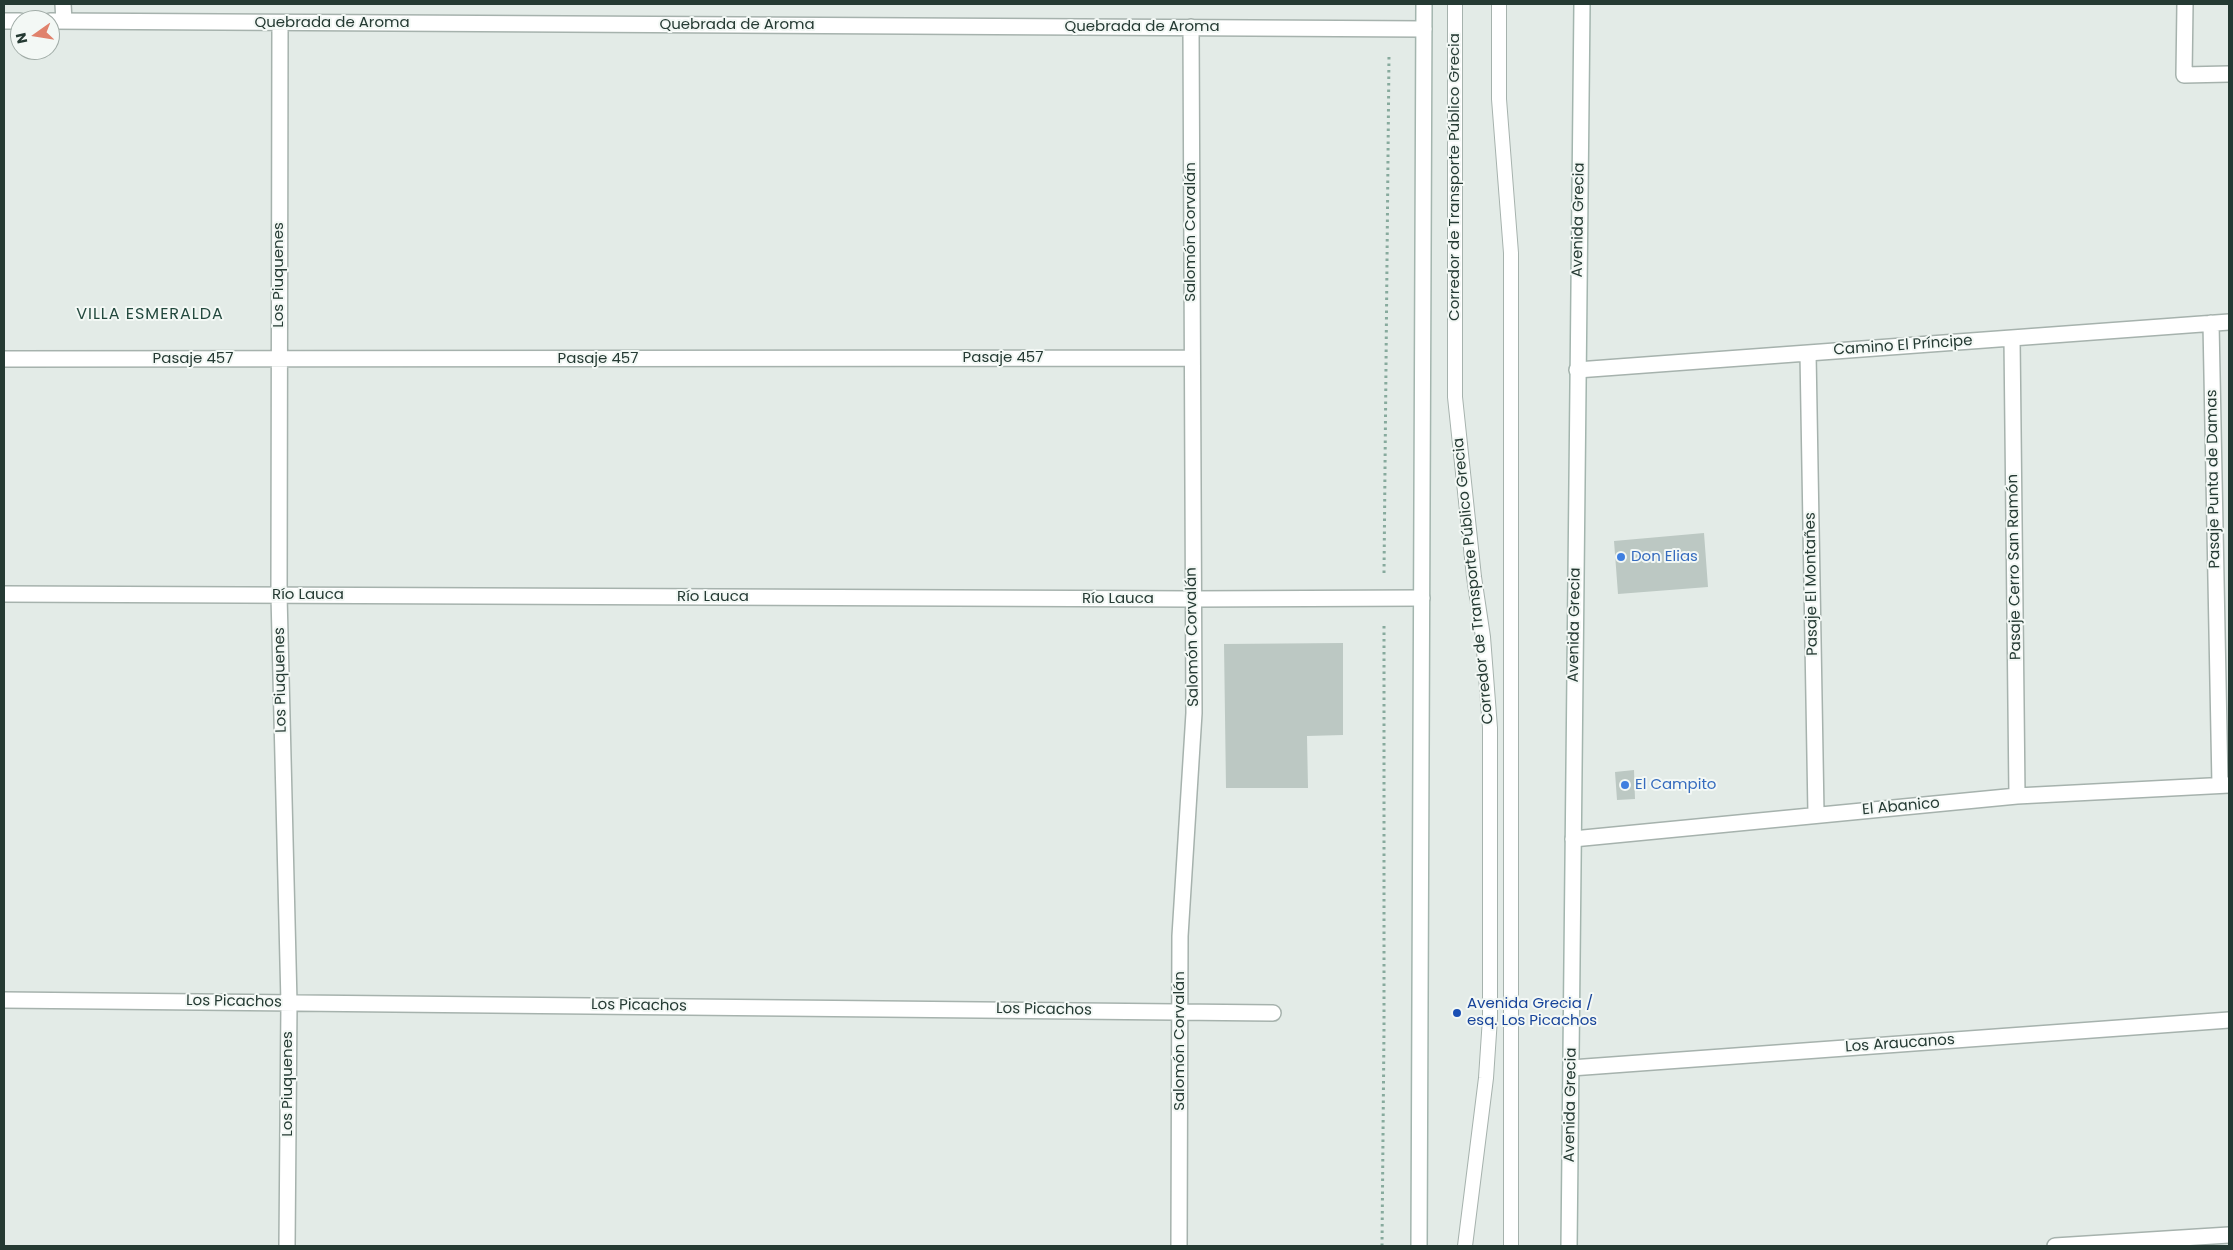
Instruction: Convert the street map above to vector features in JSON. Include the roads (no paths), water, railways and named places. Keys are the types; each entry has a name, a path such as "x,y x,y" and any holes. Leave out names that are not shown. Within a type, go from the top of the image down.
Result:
{"street":[{"path":"1419,1246 1424,4"},
{"name":"Avenida Grecia","path":"1569,1246 1582,4"},
{"path":"2185,4 2184,75 2229,74"},
{"name":"Quebrada de Aroma","path":"60,21 1424,29"},
{"name":"Los Piuquenes","path":"280,23 279,595 289,1003 287,1246"},
{"name":"Salomón Corvalán","path":"1179,1246 1180,936 1194,713 1191,27"},
{"name":"Camino El Príncipe","path":"1578,370 2229,322"},
{"name":"Pasaje Punta de Damas","path":"2211,323 2225,785"},
{"name":"Pasaje Cerro San Ramón","path":"2012,338 2017,796"},
{"name":"Pasaje El Montañes","path":"1808,353 1816,814"},
{"name":"Pasaje 457","path":"4,359 1192,358"},
{"name":"Río Lauca","path":"4,594 1193,599 1422,598"},
{"name":"El Abanico","path":"1573,839 2017,796 2225,785"},
{"name":"Los Picachos","path":"4,1000 1273,1013"},
{"name":"Los Araucanos","path":"1571,1068 2229,1020"},
{"path":"2055,1246 2229,1235"}],"lane":[{"name":"Corredor de Transporte Público Grecia","path":"1455,4 1455,397 1474,577 1483,637 1490,728 1490,1018 1486,1078 1465,1246"},
{"name":"Corredor de Transporte Público Grecia","path":"1499,4 1499,99 1511,263 1511,1246"}],"place":[{"name":"Don Elias","path":"1621,557"},
{"name":"El Campito","path":"1625,785"},
{"name":"Avenida Grecia / esq. Los Picachos","path":"1457,1013"}],"district":[{"name":"VILLA ESMERALDA","path":"150,315"}]}
